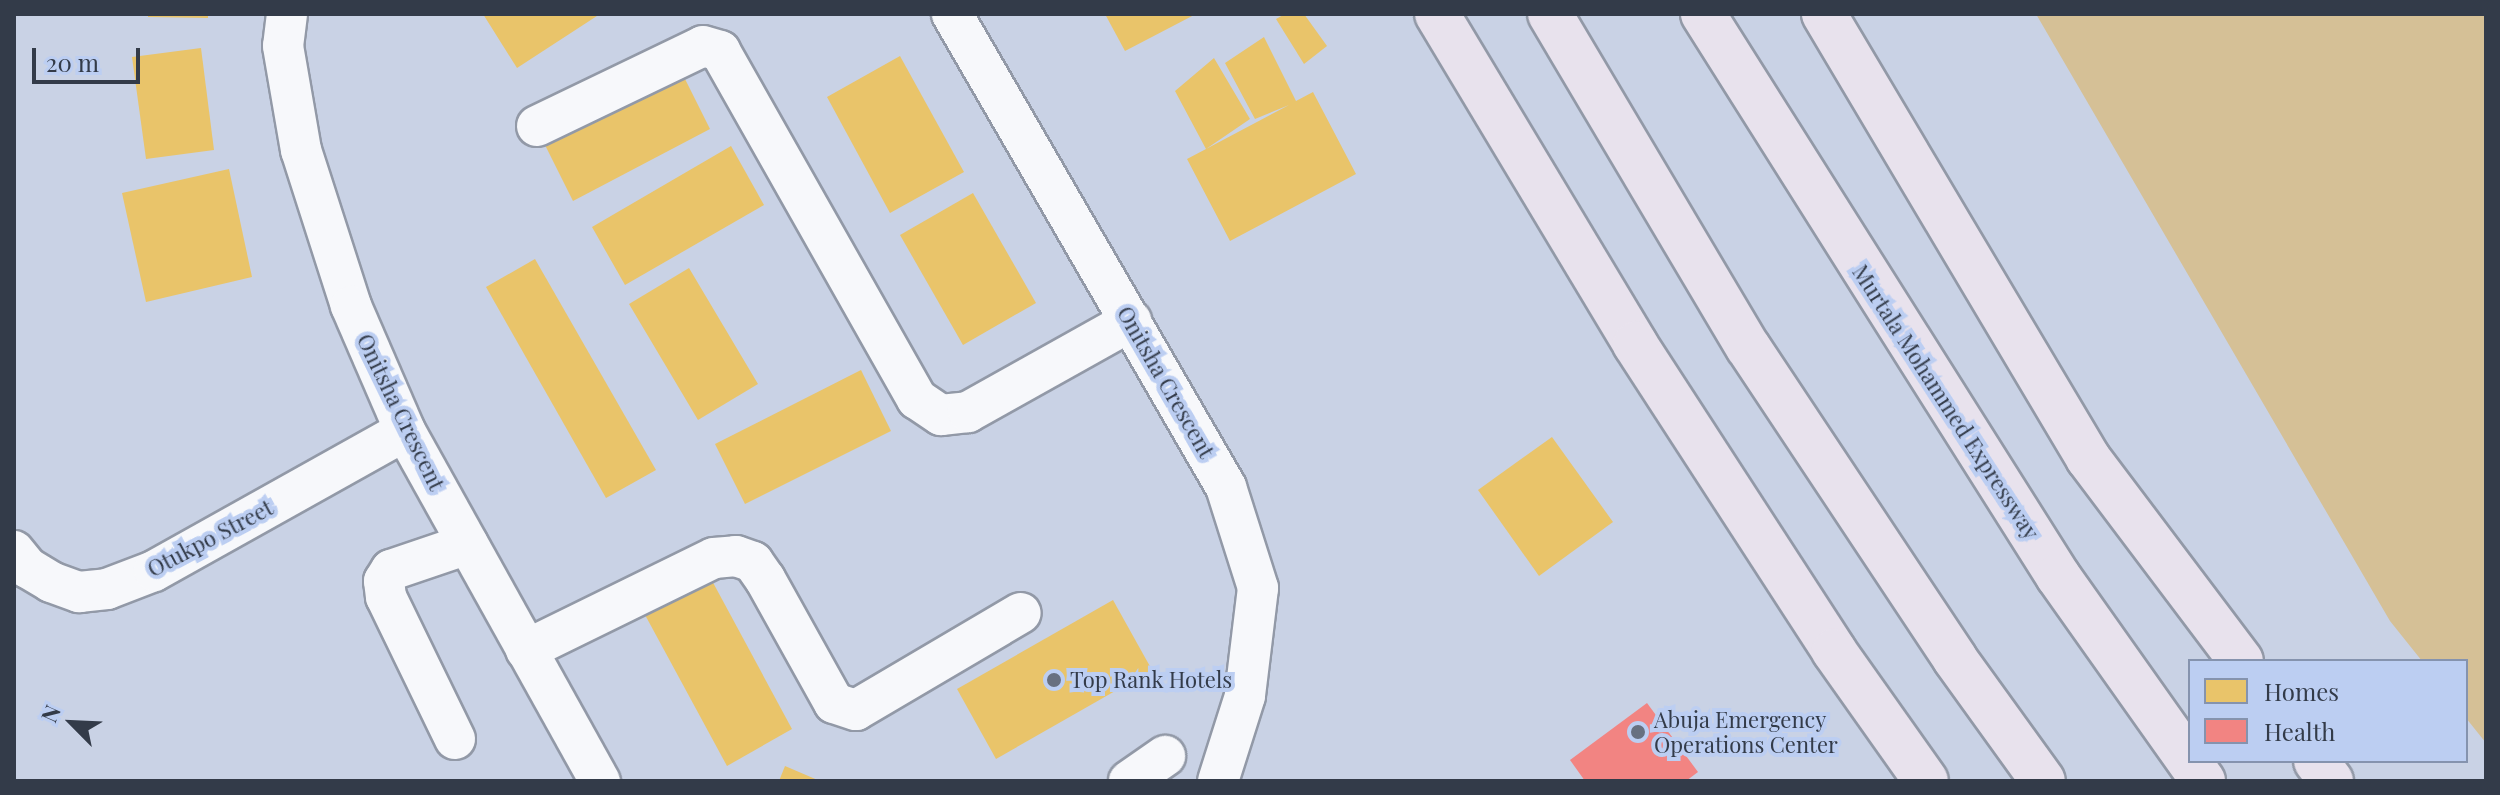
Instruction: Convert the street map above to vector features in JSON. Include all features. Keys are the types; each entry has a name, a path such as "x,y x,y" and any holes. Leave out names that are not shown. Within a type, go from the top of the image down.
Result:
{"highway":[{"path":"1437,14 1635,344 1834,651 1926,781"},
{"path":"1550,14 1748,347 1955,659 2043,781"},
{"name":"Murtala Mohammed Expressway","path":"1703,14 1730,64 2058,576 2188,760"},
{"path":"1717,14 1730,64"},
{"path":"1824,14 2088,458 2239,659"},
{"name":"Murtala Mohammed Expressway","path":"2190,763 2203,781"},
{"path":"2318,763 2331,781"}],"street":[{"name":"Onitsha Crescent","path":"287,14 283,46 301,150 351,306 405,431 526,650 590,778"},
{"name":"Onitsha Crescent","path":"952,14 1226,487 1258,588 1245,696 1218,781"},
{"path":"537,126 703,46 720,51 917,399 941,415 968,412 1131,321"},
{"name":"Otukpo Street","path":"14,551 28,568 51,582 79,592 107,589 154,571 405,431"},
{"path":"455,739 386,597 384,581 391,570 468,544"},
{"path":"526,650 714,558 736,556 753,562 765,579 834,703 856,710 1021,613"},
{"path":"1129,781 1165,756"}],"shaded area":[{"path":"2036,14 2486,14 2486,743 2468,720 2468,659 2420,659 2390,621"}],"building: Homes":[{"path":"148,14 208,14 208,18 148,17"},
{"path":"483,14 600,14 517,68"},
{"path":"1105,14 1196,14 1125,51"},
{"path":"1285,14 1304,14 1327,46 1304,64 1276,19"},
{"path":"1264,37 1296,101 1313,92 1356,174 1230,241 1187,159 1289,105 1255,119 1225,63"},
{"path":"201,48 214,150 146,159 132,57"},
{"path":"900,56 964,172 890,213 827,97"},
{"path":"1214,58 1250,119 1206,149 1175,91"},
{"path":"682,73 710,129 573,201 545,145"},
{"path":"731,146 764,205 625,285 592,227"},
{"path":"229,169 252,277 146,302 122,193"},
{"path":"973,193 1036,303 963,345 900,235"},
{"path":"535,259 656,470 606,498 486,287"},
{"path":"689,268 758,384 698,420 629,304"},
{"path":"861,370 891,431 745,504 715,444"},
{"path":"1552,437 1613,522 1539,576 1478,490"},
{"path":"710,577 792,729 727,766 644,613"},
{"name":"Top Rank Hotels","path":"1113,600 1152,670 996,759 957,689"},
{"path":"785,766 820,781 779,781"}],"building: Health":[{"name":"Abuja Emergency Operations Center","path":"1647,703 1698,772 1686,781 1585,781 1570,760"}],"place":[{"name":"Top Rank Hotels","path":"1054,680"},
{"name":"Abuja Emergency Operations Center","path":"1638,732"}]}
